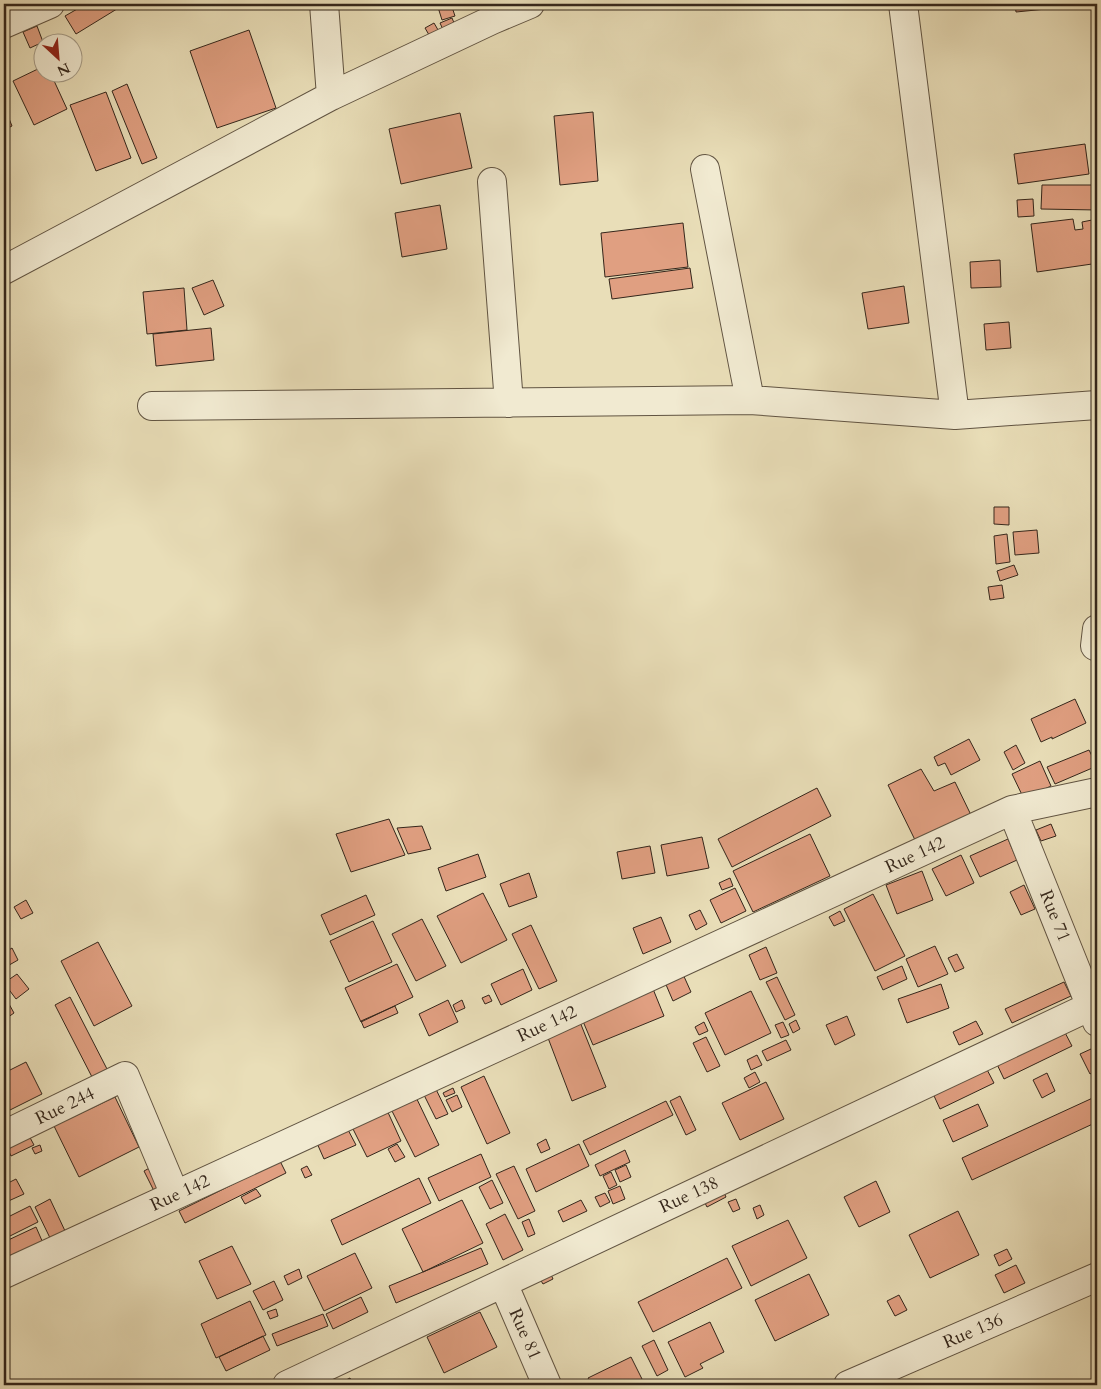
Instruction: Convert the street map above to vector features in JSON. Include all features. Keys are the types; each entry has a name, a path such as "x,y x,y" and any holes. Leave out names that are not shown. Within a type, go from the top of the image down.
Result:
{"street":[{"path":"4,24 50,4"},
{"path":"324,4 331,96"},
{"path":"4,270 331,96 530,4"},
{"path":"903,4 955,415"},
{"path":"705,169 750,400"},
{"path":"492,182 509,403"},
{"path":"152,406 750,400 955,415 1097,405"},
{"name":"Rue 142","path":"4,1274 1012,810 1097,792"},
{"name":"Rue 71","path":"1012,810 1094,1014"},
{"name":"Rue 138","path":"287,1385 503,1283 1094,1014"},
{"name":"Rue 244","path":"4,1135 125,1076 175,1195"},
{"name":"Rue 136","path":"848,1385 1097,1277"},
{"name":"Rue 81","path":"503,1283 548,1385"}],"building":[{"path":"86,4 125,4 79,32 75,32 65,16"},
{"path":"437,4 451,4 455,16 442,20"},
{"path":"1015,4 1055,4 1056,8 1016,12"},
{"path":"452,18 457,30 445,34 440,23"},
{"path":"434,23 441,35 432,40 425,28"},
{"path":"37,26 39,32 32,32 32,47 30,48 23,32"},
{"path":"249,30 276,108 217,128 190,51"},
{"path":"32,72 32,82 55,82 67,109 34,125 13,81"},
{"path":"127,84 157,158 142,164 112,91"},
{"path":"106,92 131,158 96,171 70,105"},
{"path":"4,106 12,126 4,130"},
{"path":"593,112 598,181 560,185 554,116"},
{"path":"460,113 472,168 401,184 389,129"},
{"path":"1085,144 1089,174 1018,184 1014,154"},
{"path":"1042,185 1097,185 1097,210 1041,209"},
{"path":"1033,199 1034,216 1018,217 1017,200"},
{"path":"440,205 447,249 402,257 395,213"},
{"path":"1073,219 1075,230 1083,229 1082,222 1097,219 1097,270 1093,271 1092,264 1037,272 1031,224"},
{"path":"683,223 688,267 605,277 601,233"},
{"path":"1000,260 1001,287 971,288 970,262"},
{"path":"690,268 693,288 612,299 609,279"},
{"path":"213,280 224,306 204,315 192,288"},
{"path":"904,286 909,323 868,329 862,293"},
{"path":"184,288 187,330 147,334 143,292"},
{"path":"1009,322 1011,348 986,350 984,324"},
{"path":"211,328 214,360 156,366 153,334"},
{"path":"994,507 1009,507 1009,525 994,524"},
{"path":"1037,530 1039,553 1015,555 1013,532"},
{"path":"1007,534 1010,562 996,564 994,536"},
{"path":"1014,565 1018,575 1000,581 997,571"},
{"path":"1002,585 1004,598 990,600 988,587"},
{"path":"1075,699 1086,723 1052,739 1052,737 1041,742 1031,719"},
{"path":"969,739 980,760 951,775 945,763 938,766 934,757"},
{"path":"1016,745 1025,763 1013,770 1004,752"},
{"path":"1089,750 1097,766 1055,784 1047,767"},
{"path":"1040,761 1051,786 1024,799 1012,774"},
{"path":"921,769 934,791 955,782 971,815 916,842 888,785"},
{"path":"817,788 831,816 732,867 718,839"},
{"path":"389,819 405,855 351,872 336,834"},
{"path":"1051,824 1056,836 1041,841 1036,830"},
{"path":"422,826 431,849 408,854 397,828"},
{"path":"810,834 830,876 753,912 733,871"},
{"path":"702,837 709,868 667,876 661,845"},
{"path":"1008,839 1017,860 980,877 970,856"},
{"path":"650,846 655,873 622,879 617,852"},
{"path":"478,854 486,877 446,891 438,868"},
{"path":"961,855 974,883 946,896 932,869"},
{"path":"922,871 933,900 897,914 886,885"},
{"path":"529,873 537,897 509,907 500,884"},
{"path":"730,878 733,886 722,890 719,883"},
{"path":"1024,885 1035,909 1021,915 1010,892"},
{"path":"735,888 746,911 721,923 710,900"},
{"path":"483,893 507,940 461,963 437,916"},
{"path":"873,894 905,956 875,971 844,909"},
{"path":"366,895 375,915 330,935 321,915"},
{"path":"26,900 33,913 21,919 14,907"},
{"path":"700,910 707,924 696,930 689,915"},
{"path":"840,911 845,921 834,926 829,917"},
{"path":"661,917 671,942 643,954 633,928"},
{"path":"422,919 446,966 416,981 392,934"},
{"path":"373,921 392,962 349,982 330,941"},
{"path":"531,925 557,981 539,989 512,934"},
{"path":"98,942 132,1006 94,1026 61,961"},
{"path":"935,946 948,974 918,987 906,959"},
{"path":"766,947 777,973 760,980 749,955"},
{"path":"12,948 18,960 4,968 4,953"},
{"path":"957,954 964,968 955,972 948,958"},
{"path":"397,964 413,997 361,1022 345,988"},
{"path":"902,966 907,979 883,990 877,977"},
{"path":"523,969 532,990 501,1005 491,984"},
{"path":"682,972 691,992 673,1001 664,980"},
{"path":"17,974 29,989 16,999 4,983"},
{"path":"777,977 795,1015 785,1020 766,982"},
{"path":"1064,982 1071,996 1012,1023 1005,1009"},
{"path":"941,984 949,1008 907,1023 898,999"},
{"path":"653,989 664,1016 593,1045 582,1019"},
{"path":"751,991 771,1033 725,1055 705,1013"},
{"path":"4,995 14,1013 4,1020"},
{"path":"489,995 492,1001 485,1004 482,998"},
{"path":"70,997 107,1069 92,1077 55,1005"},
{"path":"448,1000 458,1022 429,1036 419,1014"},
{"path":"462,1000 465,1008 456,1012 453,1005"},
{"path":"395,1006 398,1013 364,1028 361,1021"},
{"path":"847,1016 855,1035 835,1045 826,1025"},
{"path":"578,1017 606,1087 572,1101 545,1030"},
{"path":"796,1020 800,1029 793,1033 789,1024"},
{"path":"976,1021 983,1034 959,1045 953,1032"},
{"path":"704,1022 708,1031 699,1035 695,1027"},
{"path":"783,1022 789,1035 781,1038 775,1025"},
{"path":"1061,1025 1072,1046 1004,1079 994,1058"},
{"path":"706,1037 720,1066 707,1072 693,1043"},
{"path":"786,1040 791,1050 767,1061 762,1051"},
{"path":"1091,1049 1097,1061 1097,1070 1090,1074 1080,1054"},
{"path":"757,1055 762,1065 751,1070 747,1060"},
{"path":"26,1062 42,1094 4,1113 4,1073"},
{"path":"983,1062 994,1083 940,1109 930,1087"},
{"path":"755,1072 760,1082 749,1088 744,1078"},
{"path":"1047,1073 1055,1091 1042,1098 1033,1080"},
{"path":"484,1076 510,1133 487,1144 461,1087"},
{"path":"432,1081 448,1114 436,1119 420,1087"},
{"path":"766,1082 784,1119 740,1140 722,1103"},
{"path":"453,1088 455,1093 445,1097 443,1093"},
{"path":"413,1091 439,1145 415,1157 388,1103"},
{"path":"457,1095 462,1107 452,1112 446,1100"},
{"path":"680,1096 696,1130 686,1135 670,1101"},
{"path":"1097,1096 1097,1122 972,1180 962,1158"},
{"path":"115,1097 139,1147 79,1177 54,1126"},
{"path":"666,1101 673,1115 590,1155 583,1141"},
{"path":"978,1104 988,1126 953,1142 943,1120"},
{"path":"386,1108 401,1141 367,1157 351,1125"},
{"path":"346,1126 356,1145 324,1159 316,1141"},
{"path":"27,1132 34,1145 11,1156 5,1143"},
{"path":"546,1139 550,1149 541,1153 537,1144"},
{"path":"397,1144 405,1157 395,1162 388,1149"},
{"path":"579,1144 589,1166 536,1192 526,1169"},
{"path":"40,1145 42,1151 35,1154 32,1148"},
{"path":"625,1150 630,1162 600,1176 595,1165"},
{"path":"481,1154 491,1177 439,1201 428,1178"},
{"path":"4,1158 9,1173 4,1175"},
{"path":"280,1161 286,1173 185,1223 179,1211"},
{"path":"155,1165 166,1185 154,1191 144,1171"},
{"path":"626,1165 631,1177 620,1182 615,1170"},
{"path":"307,1166 312,1175 305,1178 301,1169"},
{"path":"514,1166 535,1211 518,1219 496,1174"},
{"path":"611,1172 617,1185 609,1189 603,1176"},
{"path":"419,1178 431,1203 342,1245 331,1220"},
{"path":"16,1179 24,1194 4,1203 4,1185"},
{"path":"492,1180 503,1203 490,1209 479,1187"},
{"path":"876,1181 890,1212 859,1227 844,1197"},
{"path":"620,1186 625,1199 613,1204 608,1191"},
{"path":"721,1186 726,1197 707,1207 701,1195"},
{"path":"256,1189 261,1196 245,1204 241,1197"},
{"path":"605,1193 610,1202 600,1207 595,1197"},
{"path":"50,1199 66,1233 51,1240 35,1207"},
{"path":"736,1199 740,1209 733,1212 728,1202"},
{"path":"462,1200 483,1243 423,1272 402,1229"},
{"path":"581,1200 587,1211 563,1222 558,1211"},
{"path":"760,1205 764,1215 757,1219 753,1208"},
{"path":"30,1206 38,1222 4,1239 4,1219"},
{"path":"958,1211 979,1255 930,1278 909,1235"},
{"path":"505,1214 523,1250 503,1260 486,1224"},
{"path":"529,1219 535,1234 528,1237 522,1222"},
{"path":"788,1220 807,1258 751,1286 732,1246"},
{"path":"36,1227 43,1243 4,1262 4,1242"},
{"path":"232,1246 251,1284 217,1299 199,1261"},
{"path":"481,1248 488,1264 396,1303 389,1286"},
{"path":"1007,1249 1012,1259 999,1266 994,1255"},
{"path":"355,1253 372,1288 324,1311 307,1276"},
{"path":"727,1258 742,1288 653,1332 638,1302"},
{"path":"1016,1265 1025,1283 1004,1293 995,1275"},
{"path":"548,1268 553,1279 543,1284 537,1274"},
{"path":"299,1269 302,1278 288,1285 284,1276"},
{"path":"809,1274 829,1315 775,1341 755,1300"},
{"path":"274,1281 283,1300 263,1310 253,1291"},
{"path":"899,1295 907,1310 895,1316 887,1301"},
{"path":"361,1297 368,1312 333,1329 326,1314"},
{"path":"250,1301 266,1335 216,1358 201,1324"},
{"path":"276,1309 278,1316 270,1319 267,1312"},
{"path":"480,1312 497,1347 444,1373 427,1337"},
{"path":"323,1314 328,1326 277,1346 272,1334"},
{"path":"710,1322 724,1352 700,1364 703,1368 685,1377 668,1342"},
{"path":"263,1336 270,1350 226,1371 219,1357"},
{"path":"654,1340 668,1370 657,1376 642,1346"},
{"path":"631,1357 645,1385 592,1385 588,1378"},
{"path":"350,1378 353,1385 341,1385 340,1383"}]}
